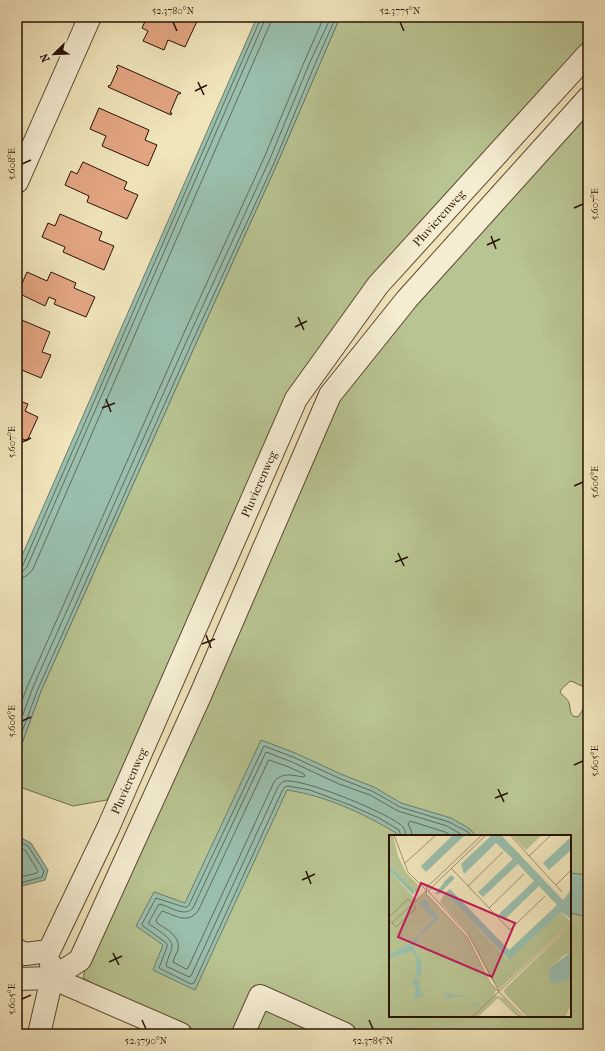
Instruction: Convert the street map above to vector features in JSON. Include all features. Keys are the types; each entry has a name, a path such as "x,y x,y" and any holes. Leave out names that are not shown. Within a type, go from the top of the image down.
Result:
{"street":[{"path":"17,182 90,19 84,17"},
{"name":"Pluvierenweg","path":"49,951 108,828 296,399 378,285 588,54"},
{"path":"52,978 80,960 200,696 330,395 407,300 588,98"},
{"path":"17,950 25,954 49,951 52,978 39,1034"},
{"path":"17,979 52,978 181,1034"},
{"path":"243,1034 260,996 345,1034"}],"shaded area":[{"path":"340,17 588,17 588,43 283,405 120,776 107,800 73,806 17,786 17,757 41,691 277,164"},
{"path":"588,108 588,686 583,686 570,681 560,692 567,699 573,716 578,717 584,708 588,707 588,1034 182,1034 83,978 85,970 336,399 390,329"}],"water":[{"path":"257,17 340,17 277,164 41,691 17,757 17,567"},
{"path":"261,740 374,787 401,803 451,818 470,829 475,835 397,835 396,833 344,806 316,796 287,790 195,990 153,970 163,945 136,926 154,892 185,903"},
{"path":"17,836 31,843 48,870 45,880 17,887"},
{"path":"571,873 588,875 588,917 571,913"}],"building":[{"path":"147,17 199,17 185,47 168,40 164,50 143,41 148,31 142,28"},
{"path":"118,65 181,93 178,94 170,113 172,113 171,115 108,87 109,85 110,86"},
{"path":"99,108 149,130 145,140 157,145 148,166 102,146 106,136 90,129"},
{"path":"83,162 127,182 124,189 138,195 127,219 87,202 89,196 65,185 71,171 77,174"},
{"path":"60,214 102,232 99,240 114,246 104,270 63,252 65,247 42,237 48,223 55,226"},
{"path":"27,272 47,281 51,272 76,283 74,288 95,297 86,317 54,304 56,300 49,297 45,306 18,293"},
{"path":"17,318 50,332 42,352 51,355 41,378 17,368"},
{"path":"17,400 28,404 25,411 38,417 27,441 17,436"}]}
